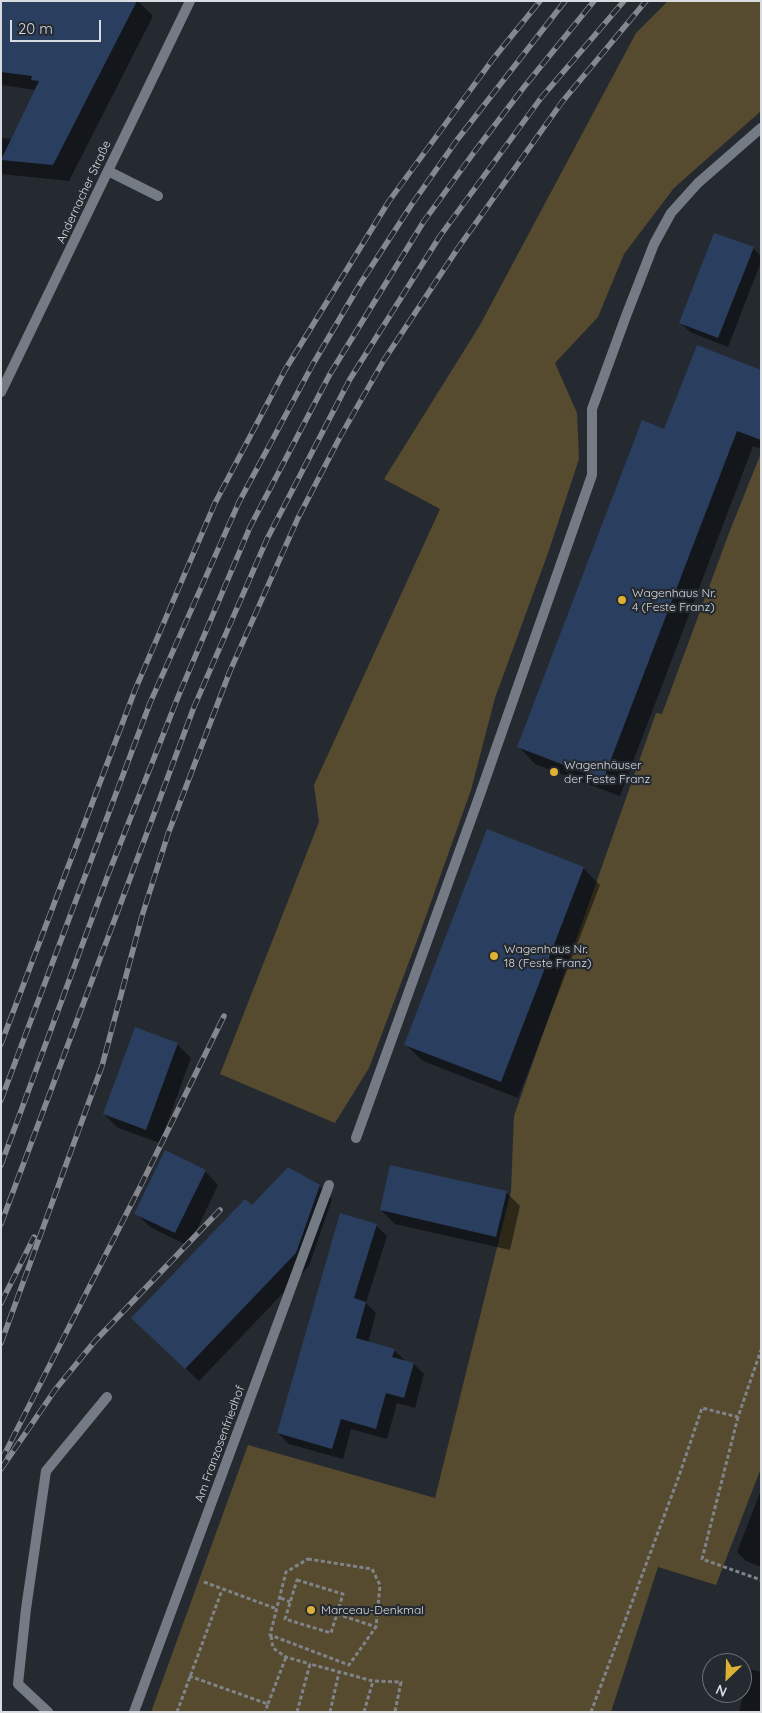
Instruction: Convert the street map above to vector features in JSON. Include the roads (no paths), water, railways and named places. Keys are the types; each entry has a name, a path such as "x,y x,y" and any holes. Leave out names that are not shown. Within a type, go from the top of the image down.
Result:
{"street":[{"name":"Andernacher Straße","path":"1,392 190,1"},
{"path":"356,1138 478,800 592,475 592,409 654,244 671,214 698,183 761,128"},
{"path":"108,171 158,196"},
{"name":"Am Franzosenfriedhof","path":"134,1712 329,1185"},
{"path":"48,1712 18,1684 26,1610 46,1471 107,1397"}],"railway":[{"path":"1,1044 135,690 215,503 285,370 389,201 493,59 540,1"},
{"path":"1,1100 150,703 239,502 313,364 360,284 412,204 457,140 565,1"},
{"path":"1,1165 108,875 178,697 250,527 330,374 424,221 524,87 594,1"},
{"path":"1,1224 194,707 267,539 350,379 440,236 541,98 624,1"},
{"path":"1,1343 102,1066 142,916 168,834 230,671 298,518 340,437 384,360 458,248 562,102 646,1"},
{"path":"1,1461 141,1185 224,1016"},
{"path":"1,1469 55,1390 95,1341 220,1210"},
{"path":"1,1303 34,1237"}],"place":[{"name":"Wagenhaus Nr. 4 (Feste Franz)","path":"622,600"},
{"name":"Wagenhäuser der Feste Franz","path":"554,772"},
{"name":"Wagenhaus Nr. 18 (Feste Franz)","path":"494,956"},
{"name":"Marceau-Denkmal","path":"311,1610"}]}
